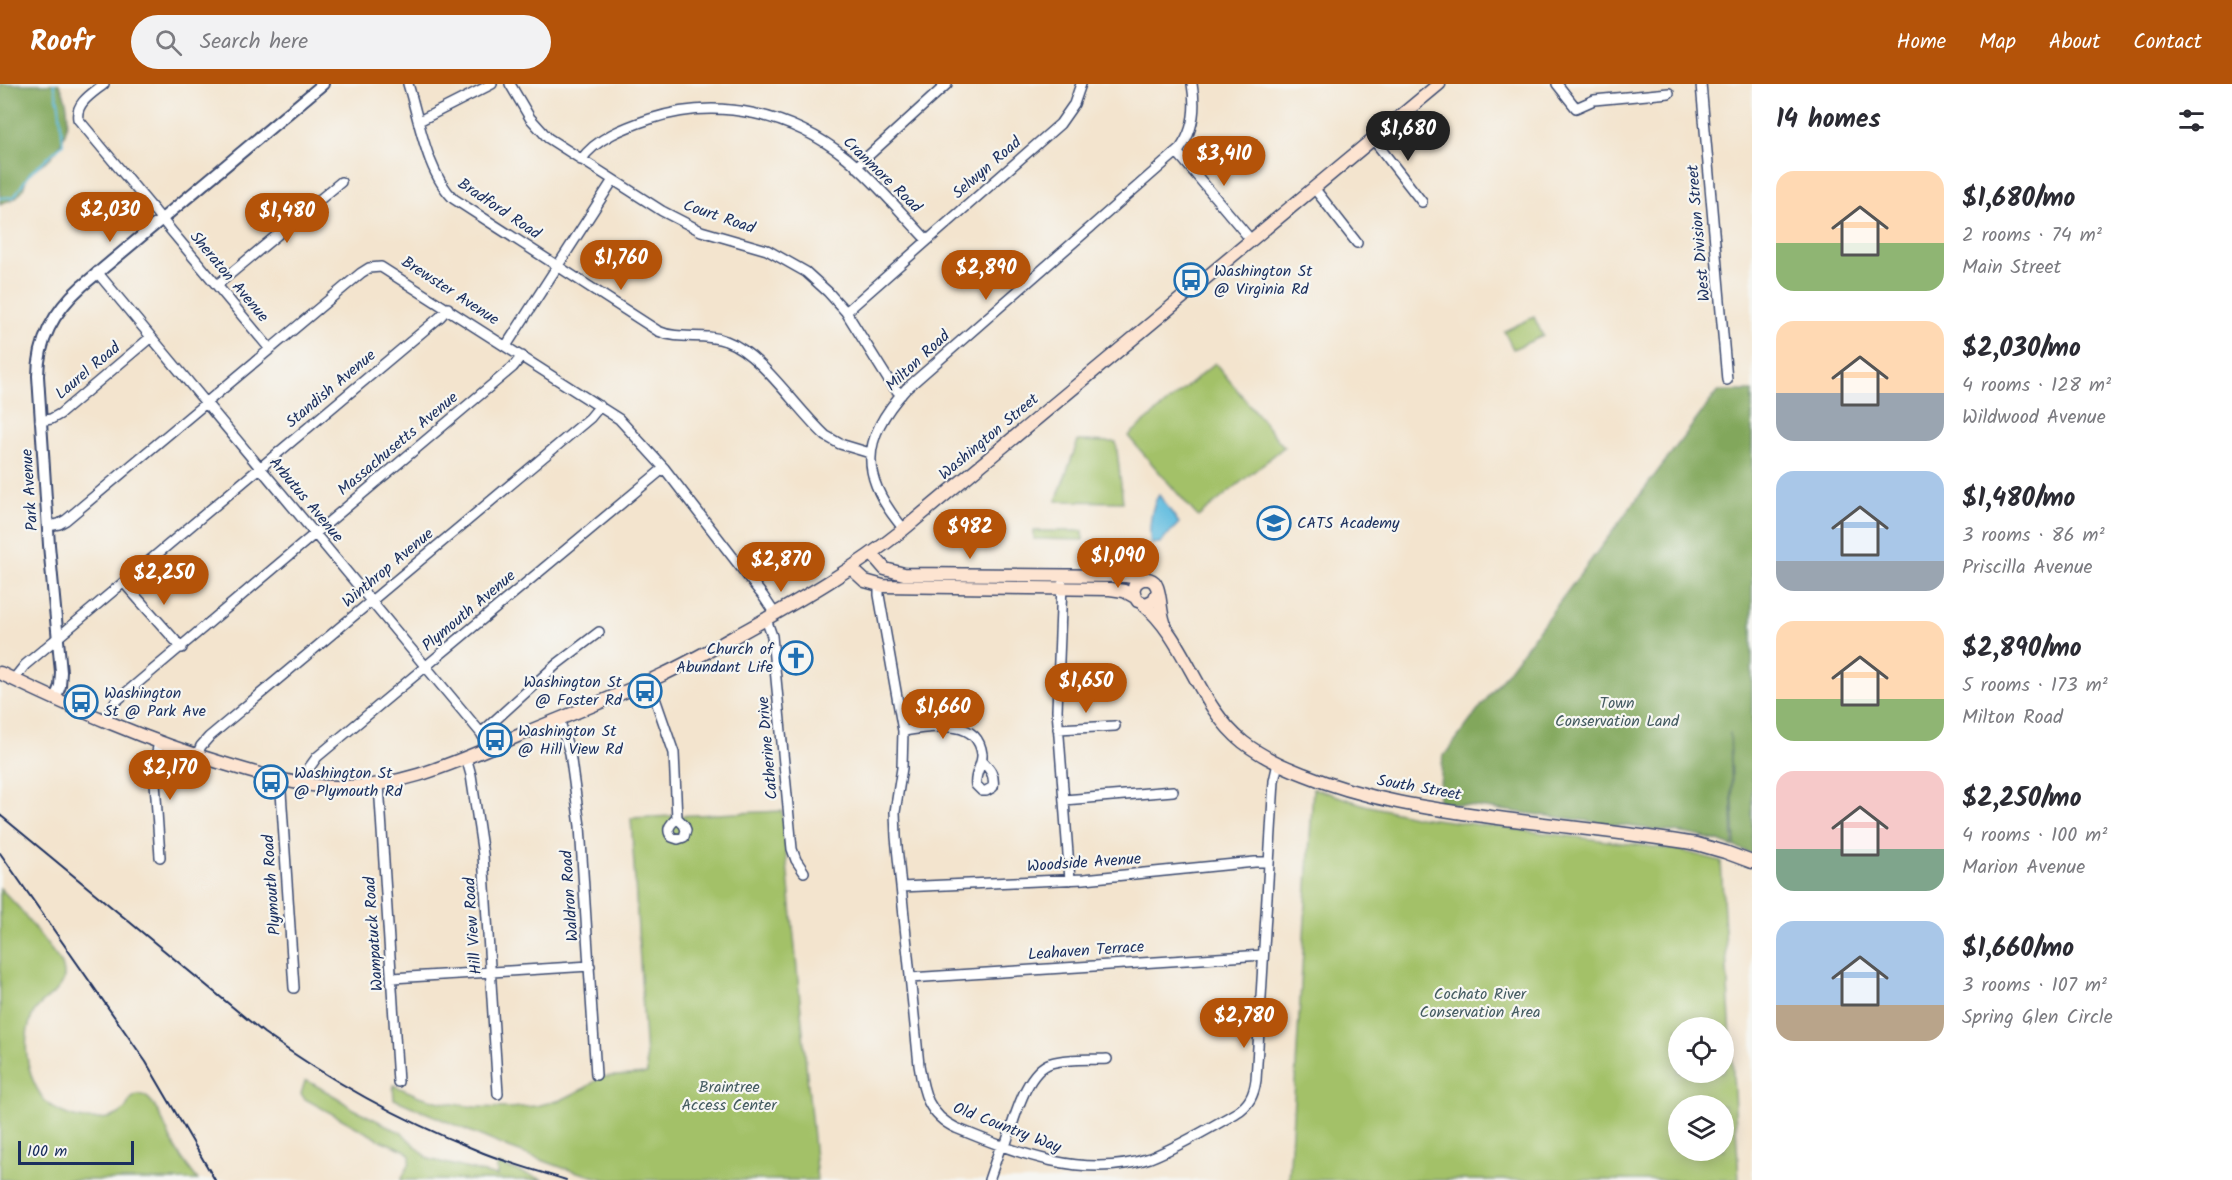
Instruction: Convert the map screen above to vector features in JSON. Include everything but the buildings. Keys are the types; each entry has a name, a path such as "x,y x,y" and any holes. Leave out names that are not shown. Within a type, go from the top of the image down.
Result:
{"main road":[{"name":"Washington Street","path":"0,673 105,721 197,756 305,784 341,787 379,784 416,776 466,758 649,681 852,569 904,530 1438,84"},
{"name":"South Street","path":"872,554 885,569 904,574 1062,582 1124,591 1160,620 1199,687 1225,723 1244,743 1278,764 1323,782 1395,803 1686,842 1752,862"},
{"name":"South Street","path":"852,569 865,581 879,585 1062,582 1126,576 1146,579"},
{"path":"1146,579 1153,582 1158,591 1152,602 1138,600 1133,591 1140,580 1146,579"},
{"name":"South Street","path":"1158,591 1166,629"}],"street":[{"name":"Sheraton Avenue","path":"104,84 82,102 77,113 79,122 270,349"},
{"name":"Park Avenue","path":"55,699 61,677 40,421 38,369 42,344 56,314 97,272 323,84"},
{"name":"Bradford Road","path":"408,84 435,172 449,195 663,333 715,337 742,348 759,363 826,436 840,444 870,453"},
{"path":"419,121 492,84"},
{"name":"Court Road","path":"510,84 530,118 543,133 581,160 687,225 760,248 788,260 817,281 846,312 888,379 901,395"},
{"path":"856,166 947,84"},
{"name":"Selwyn Road","path":"846,312 1060,124 1074,104 1081,84"},
{"name":"Milton Road","path":"904,530 889,511 870,471 870,453 883,420 901,395 1177,152 1185,141 1192,124 1195,105 1192,84"},
{"path":"1557,84 1576,108 1598,99 1669,93"},
{"name":"West Division Street","path":"1701,84 1726,380"},
{"name":"Cranmore Road","path":"581,160 597,144 641,122 680,112 717,109 758,114 789,124 827,144 856,166 927,240"},
{"path":"1373,139 1422,202"},
{"path":"1177,152 1251,240"},
{"path":"506,346 613,180"},
{"path":"217,285 341,182"},
{"path":"1314,188 1357,243"},
{"name":"Brewster Avenue","path":"48,526 66,520 361,273 373,267 381,267 600,406 626,425 664,468 763,596 770,616"},
{"name":"Arbutus Avenue","path":"97,272 481,733 489,748"},
{"name":"Standish Avenue","path":"14,680 22,668 58,637 448,308"},
{"name":"Laurel Road","path":"40,421 60,414 152,337"},
{"name":"Massachusetts Avenue","path":"105,721 116,702 513,367 522,356"},
{"name":"Winthrop Avenue","path":"197,756 209,736 590,418 600,406"},
{"name":"Plymouth Avenue","path":"305,784 309,768 317,757 664,468"},
{"path":"1062,582 1057,702 1070,880"},
{"path":"124,583 182,648"},
{"name":"Old Country Way","path":"879,585 903,731 902,768 895,812 919,1065 927,1101 932,1110 946,1123 1069,1167 1089,1169 1119,1166 1154,1156 1240,1111 1250,1100 1255,1086 1274,781 1278,764"},
{"name":"Catherine Drive","path":"770,616 792,849 804,872"},
{"path":"481,733 557,664 599,632"},
{"path":"649,681 674,753 677,818"},
{"name":"Waldron Road","path":"559,719 570,753 578,803 596,1075"},
{"path":"903,731 938,726 960,729 977,741 981,748 982,761"},
{"path":"1058,729 1115,726"},
{"path":"159,742 154,772 160,858"},
{"name":"Hill View Road","path":"466,758 483,847 498,1094"},
{"name":"Plymouth Road","path":"282,779 280,792 294,988"},
{"name":"Wampatuck Road","path":"379,784 398,1082"},
{"path":"1064,800 1173,791"},
{"name":"Woodside Avenue","path":"901,887 1070,880 1269,862"},
{"name":"Leahaven Terrace","path":"910,978 1263,955"},
{"path":"392,978 590,966"},
{"path":"989,1180 1029,1083 1037,1070 1056,1062 1107,1059"}],"green space":[{"path":"0,84 59,84 68,113 65,132 57,150 30,173 19,195 0,204"},
{"path":"1534,317 1543,336 1513,349 1504,331"},
{"path":"1215,363 1284,447 1198,517 1128,436"},
{"name":"Town Conservation Land","path":"1718,391 1752,391 1752,854 1735,847 1730,732 1733,847 1688,834 1438,802 1443,757"},
{"path":"1078,441 1116,442 1123,502 1056,501"},
{"path":"1034,531 1083,531 1083,540 1034,539"},
{"name":"Cochato River Conservation Area","path":"1313,788 1365,805 1418,817 1678,850 1721,861 1730,1017 1668,1017 1668,1083 1734,1083 1739,1180 1289,1180"},
{"name":"Braintree Access Center","path":"782,811 817,1180 607,1180 563,1168 509,1148 394,1099 393,1085 440,1102 475,1107 536,1106 561,1100 601,1077 647,1074 631,818"},
{"path":"0,888 20,909 62,964 63,982 33,1014 27,1035 29,1067 42,1097 55,1109 68,1115 95,1119 121,1113 132,1098 139,1095 146,1097 152,1102 175,1147 198,1180 0,1180"},
{"path":"305,1081 402,1133 429,1159 497,1176 497,1164 544,1180 401,1180 410,1162 410,1155 305,1099 301,1094"}],"water":[{"path":"1159,495 1179,523 1160,543 1151,544 1151,519"}],"waterway":[{"path":"0,198 14,197 30,173 63,144 59,105 54,84"}],"railway":[{"path":"0,815 264,1033 314,1067 419,1125 496,1158 566,1180"},
{"path":"0,853 146,1062 215,1180"}],"place":[{"name":"Washington St @ Virginia Rd","path":"1191,280"},
{"name":"CATS Academy","path":"1274,523"},
{"name":"Church of Abundant Life","path":"796,658"},
{"name":"Washington St @ Foster Rd","path":"645,691"},
{"name":"Washington St @ Park Ave","path":"81,702"},
{"name":"Washington St @ Hill View Rd","path":"495,740"},
{"name":"Washington St @ Plymouth Rd","path":"271,782"}]}
